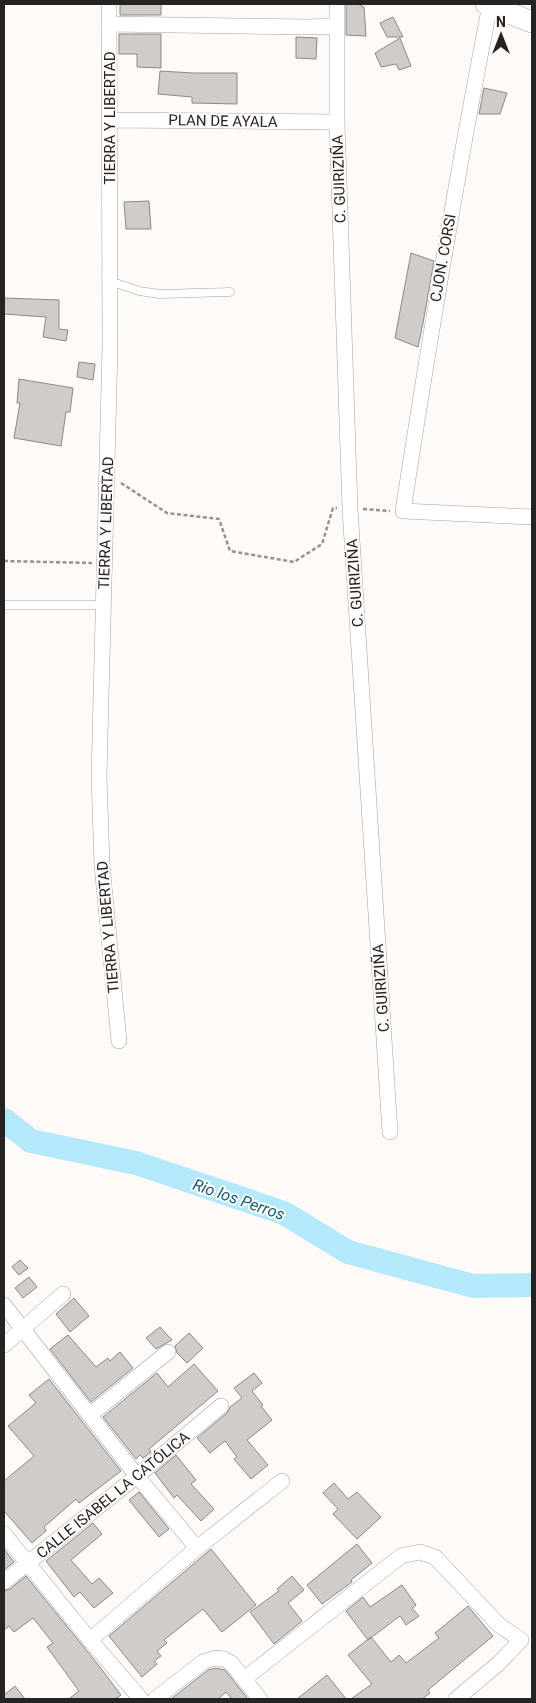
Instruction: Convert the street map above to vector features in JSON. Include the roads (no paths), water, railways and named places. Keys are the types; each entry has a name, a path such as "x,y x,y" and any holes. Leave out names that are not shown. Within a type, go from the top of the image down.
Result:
{"street":[{"name":"TIERRA Y LIBERTAD","path":"109,4 110,346 99,777 102,865 119,1041"},
{"name":"C. GUIRIZIÑA","path":"337,4 337,122 350,509 390,1132"},
{"path":"488,4 532,22"},
{"name":"CJON. CORSI","path":"488,4 434,313 403,511 532,517"},
{"path":"109,24 289,27 337,30"},
{"name":"PLAN DE AYALA","path":"110,120 337,122"},
{"path":"4,1345 63,1294"},
{"path":"4,1305 197,1548"},
{"path":"90,1415 168,1352"},
{"name":"CALLE ISABEL LA CATÓLICA","path":"4,1582 138,1476 222,1406"},
{"path":"90,1640 197,1548 282,1481"},
{"path":"4,1534 90,1640 141,1699"},
{"path":"244,1679 401,1556 420,1552 435,1557 499,1624 527,1643 456,1699"},
{"path":"155,1699 203,1662 215,1658 224,1659 232,1663 260,1699"}],"lane":[{"path":"110,281 139,291 160,294 230,292"},
{"path":"4,605 104,605"}],"waterway":[{"name":"Rio los Perros","path":"4,1120 31,1141 136,1163 284,1213 348,1252 473,1286 532,1285"}]}
